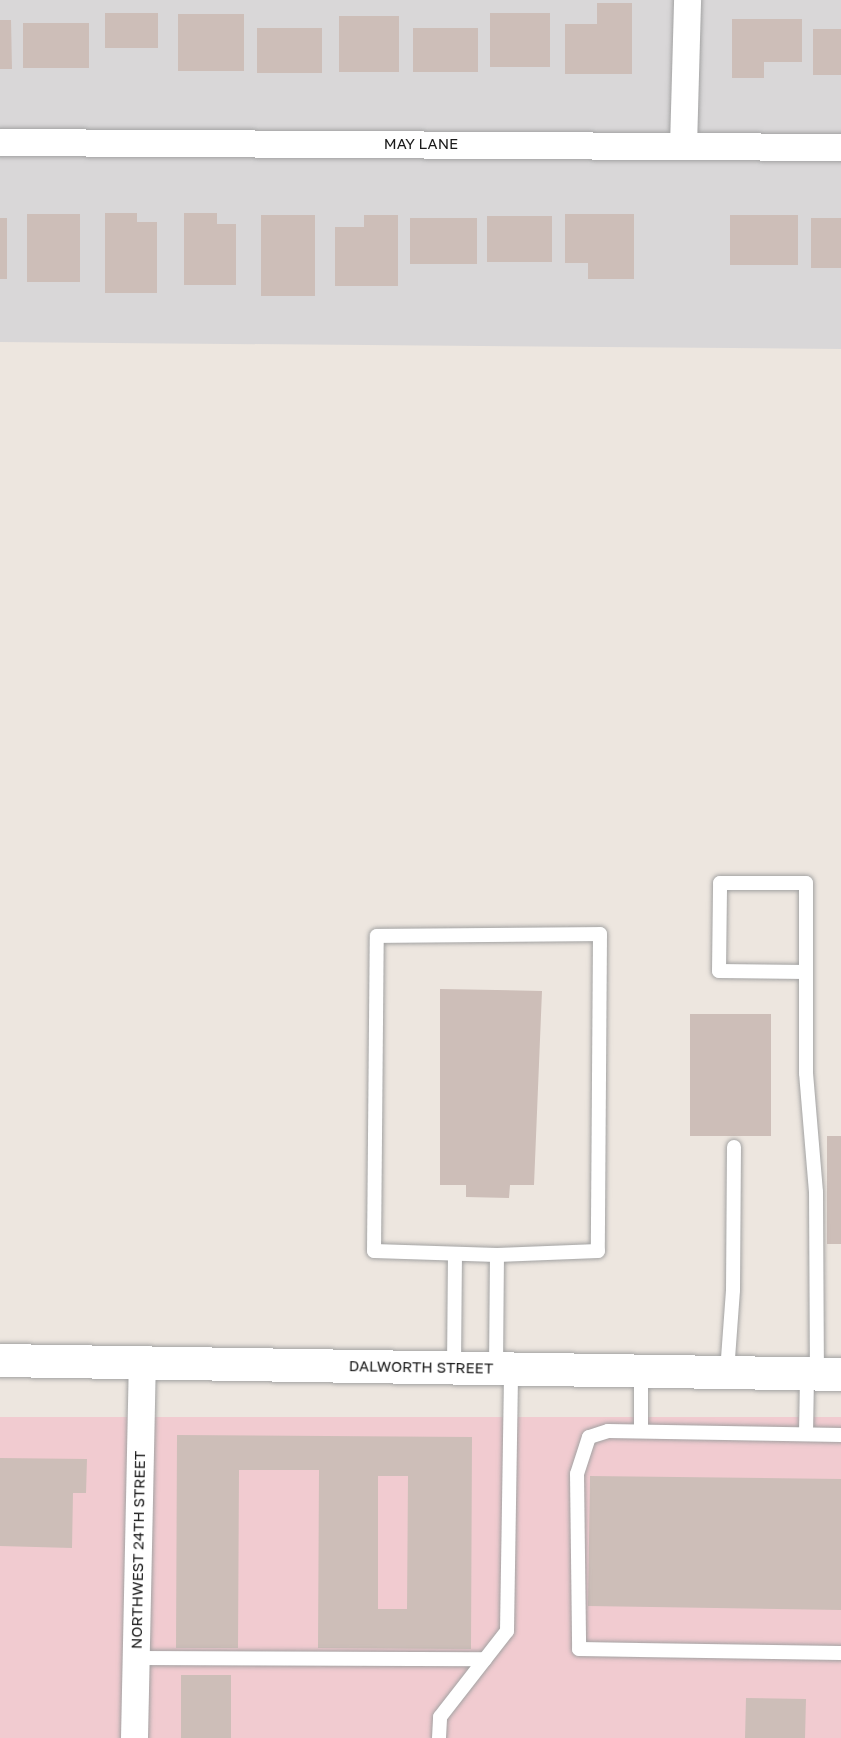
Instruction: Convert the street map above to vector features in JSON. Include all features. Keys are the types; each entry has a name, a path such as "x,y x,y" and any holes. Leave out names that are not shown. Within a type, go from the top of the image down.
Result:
{"street":[{"path":"683,146 687,0"},
{"name":"MAY LANE","path":"0,142 841,147"},
{"name":"DALWORTH STREET","path":"0,1360 822,1374"},
{"name":"NORTHWEST 24TH STREET","path":"134,1738 141,1361"}],"lane":[{"path":"806,972 719,971 720,882 806,882 806,972 806,1073 816,1192 822,1374 806,1434"},
{"path":"600,934 598,1251 497,1255 455,1254 374,1251 377,936 600,934"},
{"path":"727,1372 733,1290 734,1147"},
{"path":"454,1367 455,1254"},
{"path":"439,1738 440,1717 507,1631 504,1369 497,1255"},
{"path":"641,1371 641,1430"},
{"path":"841,1435 608,1431 589,1437 581,1454 577,1474 579,1650 841,1653"},
{"path":"136,1658 485,1659"}],"shaded area":[{"path":"0,0 841,0 841,349 0,342"},
{"path":"0,1417 841,1417 841,1738 0,1738"}],"building":[{"path":"597,3 632,3 632,74 565,74 565,24 597,24"},
{"path":"105,13 158,13 158,48 105,48"},
{"path":"490,13 550,13 550,67 490,67"},
{"path":"178,14 244,14 244,71 178,71"},
{"path":"339,16 399,16 399,72 339,72"},
{"path":"732,19 802,19 802,62 764,62 764,78 732,78"},
{"path":"0,20 11,20 12,69 0,69"},
{"path":"23,23 89,23 89,68 23,68"},
{"path":"257,28 322,28 322,73 257,73"},
{"path":"413,28 478,28 478,72 413,72"},
{"path":"813,29 841,29 841,75 813,75"},
{"path":"105,213 137,213 137,222 157,222 157,293 105,293"},
{"path":"184,213 217,213 217,224 236,224 236,285 184,285"},
{"path":"27,214 80,214 80,282 27,282"},
{"path":"565,214 634,214 634,279 588,279 588,263 565,263"},
{"path":"261,215 315,215 315,296 261,296"},
{"path":"364,215 398,215 398,286 335,286 335,227 364,227"},
{"path":"730,215 798,215 798,265 730,265"},
{"path":"487,216 552,216 552,262 487,262"},
{"path":"0,218 7,218 7,279 0,279"},
{"path":"410,218 477,218 477,264 410,264"},
{"path":"811,218 841,218 841,268 811,268"},
{"path":"440,989 542,991 534,1185 510,1185 509,1198 466,1197 466,1185 440,1185"},
{"path":"690,1014 771,1014 771,1136 690,1136"},
{"path":"827,1136 841,1136 841,1244 827,1244"},
{"path":"177,1435 472,1437 471,1649 318,1648 319,1470 239,1470 238,1648 176,1648","holes":["378,1476 408,1476 407,1609 378,1609"]},
{"path":"0,1458 87,1459 86,1493 73,1493 72,1548 0,1546"},
{"path":"590,1476 841,1479 841,1610 588,1606"},
{"path":"181,1675 231,1675 231,1738 181,1738"},
{"path":"746,1698 806,1699 805,1738 745,1738"}]}
